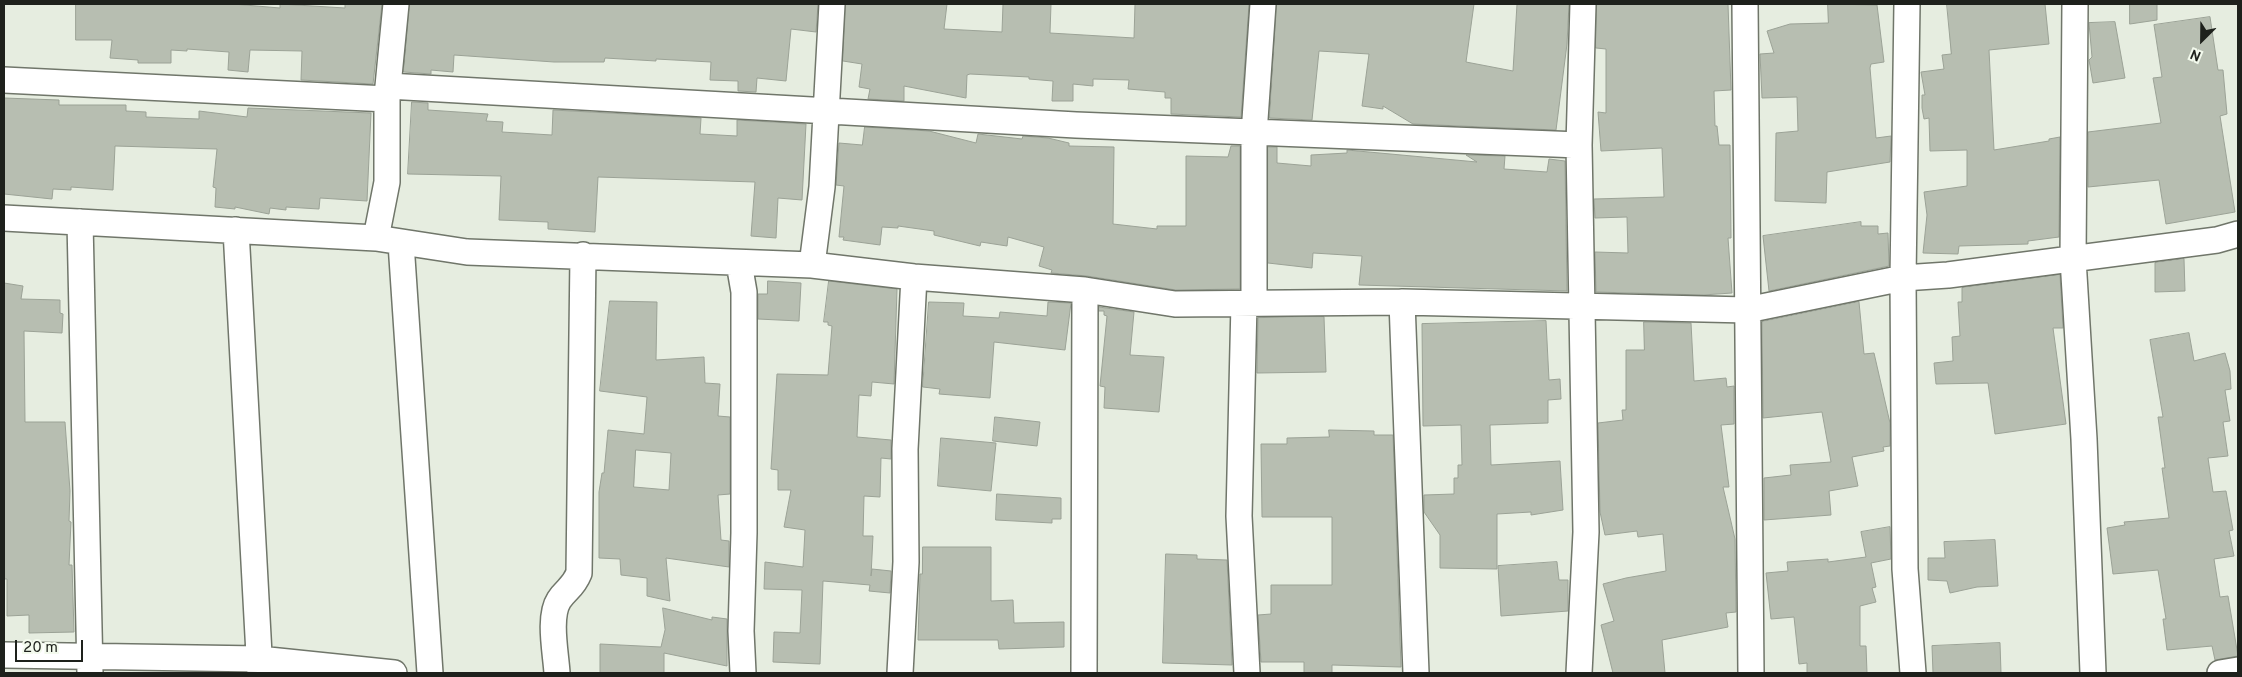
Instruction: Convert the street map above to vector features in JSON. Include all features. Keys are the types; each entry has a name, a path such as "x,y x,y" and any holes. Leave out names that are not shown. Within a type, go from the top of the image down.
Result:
{"street":[{"path":"376,238 387,182 388,93 396,4"},
{"path":"812,265 822,187 832,4"},
{"path":"1247,673 1239,516 1249,303 1254,134 1262,4"},
{"path":"1579,673 1586,532 1579,145 1583,4"},
{"path":"1745,4 1752,673"},
{"path":"1908,4 1903,278 1905,569 1913,673"},
{"path":"2075,4 2073,259 2084,439 2093,673"},
{"path":"4,80 826,110 1076,126 1579,145"},
{"path":"4,218 376,238 467,252 812,265 914,277 1085,290 1175,304 1402,302 1582,308 1747,310 1903,278 1948,275 2073,259 2217,240 2238,234"},
{"path":"80,222 90,665"},
{"path":"236,230 260,666"},
{"path":"401,243 430,673"},
{"path":"557,673 553,614 559,600 574,585 579,572 583,255"},
{"path":"739,262 744,292 744,534 741,631 743,673"},
{"path":"900,673 906,562 905,449 914,277"},
{"path":"1084,673 1085,290"},
{"path":"1402,302 1416,673"},
{"path":"4,655 90,665 260,666 394,673"},
{"path":"2220,673 2238,670"}],"building":[{"path":"76,4 233,4 280,8 280,4 345,8 345,4 382,4 373,84 301,80 302,51 250,50 248,72 228,70 229,52 187,49 187,51 171,50 171,63 138,63 138,60 110,58 112,40 76,40"},
{"path":"410,4 818,4 816,32 791,29 786,81 757,78 756,92 738,91 738,81 710,80 711,62 605,58 604,62 554,62 454,55 453,72 431,70 431,74 404,72"},
{"path":"846,4 947,4 944,29 1002,32 1003,4 1051,4 1050,33 1134,38 1135,4 1249,4 1241,117 1171,114 1171,98 1165,98 1165,92 1128,89 1129,80 1093,79 1093,86 1073,84 1073,101 1052,101 1053,81 1029,79 1029,77 970,74 967,75 966,98 904,86 904,101 868,99 870,89 859,87 862,64 843,61"},
{"path":"1277,4 1474,4 1466,62 1513,71 1517,4 1569,4 1567,44 1556,130 1413,124 1383,106 1383,109 1362,106 1369,54 1319,51 1312,120 1270,118"},
{"path":"1597,4 1728,4 1731,90 1714,91 1715,126 1717,126 1719,145 1730,145 1731,238 1728,238 1732,293 1703,295 1596,292 1595,252 1628,253 1627,217 1595,218 1594,199 1664,197 1662,148 1601,151 1598,112 1606,113 1606,49 1596,48"},
{"path":"1828,4 1877,5 1884,62 1871,64 1870,68 1876,138 1891,136 1890,162 1827,172 1826,203 1775,201 1776,133 1798,131 1797,97 1762,98 1760,54 1774,53 1767,31 1790,24 1828,23"},
{"path":"1947,4 2045,4 2049,44 1989,50 1994,150 2049,141 2049,139 2060,137 2059,237 2028,241 2028,244 1959,246 1958,254 1923,253 1927,215 1924,192 1967,186 1967,150 1930,151 1929,118 1924,119 1922,108 1922,95 1925,95 1921,72 1944,69 1942,55 1951,54"},
{"path":"2130,4 2157,4 2157,20 2130,24"},
{"path":"2210,17 2218,70 2223,70 2227,114 2220,116 2235,212 2166,224 2159,180 2088,187 2088,132 2161,123 2153,78 2162,77 2154,25"},
{"path":"2115,22 2125,78 2093,83 2089,60 2092,57 2089,23"},
{"path":"4,98 59,100 59,105 126,105 126,111 146,112 146,117 199,119 199,111 247,117 248,108 371,113 367,201 320,198 319,209 286,207 286,210 270,208 269,214 235,207 235,209 215,207 216,188 213,187 217,149 115,146 113,190 71,187 71,190 53,189 52,199 4,194"},
{"path":"412,102 428,103 428,110 488,114 486,121 503,122 502,132 552,135 553,110 701,118 700,134 737,136 737,120 806,124 802,200 778,198 776,238 751,236 755,182 598,177 595,232 548,229 548,222 499,220 501,176 408,174"},
{"path":"865,127 929,131 976,143 978,134 1022,139 1023,136 1048,138 1069,143 1069,146 1114,147 1113,224 1157,229 1157,226 1186,226 1186,156 1228,157 1231,146 1240,146 1240,289 1176,290 1087,276 1051,273 1052,270 1039,266 1044,247 1008,237 1007,246 981,242 980,246 934,235 934,231 898,226 898,228 882,227 880,245 843,240 844,237 839,237 844,186 836,185 839,143 862,145"},
{"path":"1268,147 1277,147 1277,163 1311,166 1311,155 1347,153 1347,150 1477,162 1466,155 1505,156 1504,169 1547,172 1549,159 1565,161 1567,291 1359,285 1362,256 1313,253 1312,268 1268,263"},
{"path":"1861,222 1861,226 1878,226 1878,234 1888,233 1889,266 1769,291 1763,236"},
{"path":"2184,259 2185,291 2155,292 2155,263"},
{"path":"2060,275 2063,328 2053,328 2066,424 1995,434 1988,383 1936,384 1934,363 1953,361 1952,337 1960,336 1958,302 1962,302 1962,288"},
{"path":"768,281 801,283 799,321 758,319 758,294 767,294"},
{"path":"829,281 897,289 894,384 872,382 871,396 859,395 857,437 891,440 891,459 881,458 880,497 864,496 863,536 873,536 871,576 872,569 891,571 890,593 869,591 870,585 823,581 820,664 773,662 774,632 800,633 802,590 764,589 765,562 803,567 805,530 784,527 791,490 778,490 778,470 771,469 777,374 828,375 832,326 828,325 828,322 824,322"},
{"path":"4,283 23,286 21,299 60,300 60,313 63,314 62,333 24,331 25,422 65,422 70,491 69,521 71,522 69,565 72,565 74,632 29,633 29,615 7,616 7,579 4,579"},
{"path":"610,301 657,302 656,360 704,357 705,383 720,384 718,416 730,417 730,494 718,495 721,540 729,541 729,567 666,558 670,601 647,596 647,578 621,575 620,559 599,558 599,492 602,473 604,473 608,430 644,434 647,397 600,391","holes":["636,450 671,453 669,490 634,487"]},
{"path":"929,302 964,303 963,316 999,318 1000,312 1047,316 1048,302 1071,303 1065,350 994,342 990,398 939,394 940,389 923,387"},
{"path":"1859,302 1864,354 1874,353 1890,423 1890,446 1883,447 1884,451 1852,457 1858,486 1829,491 1831,515 1764,520 1764,478 1791,475 1790,465 1831,462 1822,412 1763,418 1762,322"},
{"path":"1099,307 1134,312 1130,355 1164,357 1159,412 1104,408 1105,387 1100,386 1107,316 1104,315 1104,311 1099,311"},
{"path":"1324,317 1326,372 1257,373 1258,318"},
{"path":"1546,321 1549,380 1560,379 1561,399 1548,400 1548,423 1490,425 1491,465 1560,461 1563,510 1531,515 1531,512 1497,514 1497,569 1440,568 1440,535 1424,512 1424,495 1454,494 1454,478 1458,478 1458,465 1462,465 1461,425 1423,426 1422,324"},
{"path":"1644,322 1691,323 1694,381 1726,378 1727,387 1734,386 1734,424 1721,425 1729,487 1723,487 1735,539 1736,612 1726,613 1728,627 1662,640 1665,673 1613,673 1601,625 1614,621 1603,584 1666,571 1663,534 1638,537 1637,531 1605,535 1600,512 1598,423 1623,420 1622,410 1626,410 1626,350 1644,350"},
{"path":"2189,333 2194,361 2225,353 2230,371 2231,389 2225,390 2230,421 2223,422 2228,456 2208,458 2213,492 2226,491 2233,530 2229,531 2234,556 2214,559 2220,597 2228,596 2238,656 2215,660 2212,646 2167,650 2163,619 2166,619 2158,570 2113,574 2107,528 2125,525 2124,522 2169,518 2162,468 2165,468 2158,417 2163,417 2150,340"},
{"path":"995,417 1040,422 1037,446 993,441"},
{"path":"1329,430 1374,431 1374,435 1393,435 1401,667 1332,665 1332,673 1304,673 1304,662 1261,662 1258,615 1271,614 1271,585 1332,585 1332,517 1262,517 1261,444 1287,444 1287,438 1329,437"},
{"path":"941,438 996,443 991,491 938,486"},
{"path":"997,494 1061,498 1061,519 1052,519 1052,523 996,520"},
{"path":"1890,527 1891,559 1871,563 1876,587 1872,588 1876,602 1860,606 1860,646 1866,646 1867,673 1807,673 1807,663 1799,664 1794,617 1771,619 1766,573 1788,571 1787,562 1828,559 1828,562 1866,557 1861,532"},
{"path":"1995,540 1998,586 1977,587 1950,593 1947,581 1928,580 1928,558 1945,558 1944,542"},
{"path":"923,547 991,547 991,601 1013,600 1014,623 1064,622 1064,647 999,649 998,640 918,640 920,574 922,574"},
{"path":"1166,554 1197,555 1197,559 1227,560 1232,665 1163,663"},
{"path":"1557,562 1559,580 1568,580 1568,611 1501,616 1498,566"},
{"path":"663,608 712,620 712,617 727,619 727,666 664,653 664,673 600,673 600,644 661,647 665,630"},
{"path":"2000,643 2001,673 1933,673 1932,646"}]}
